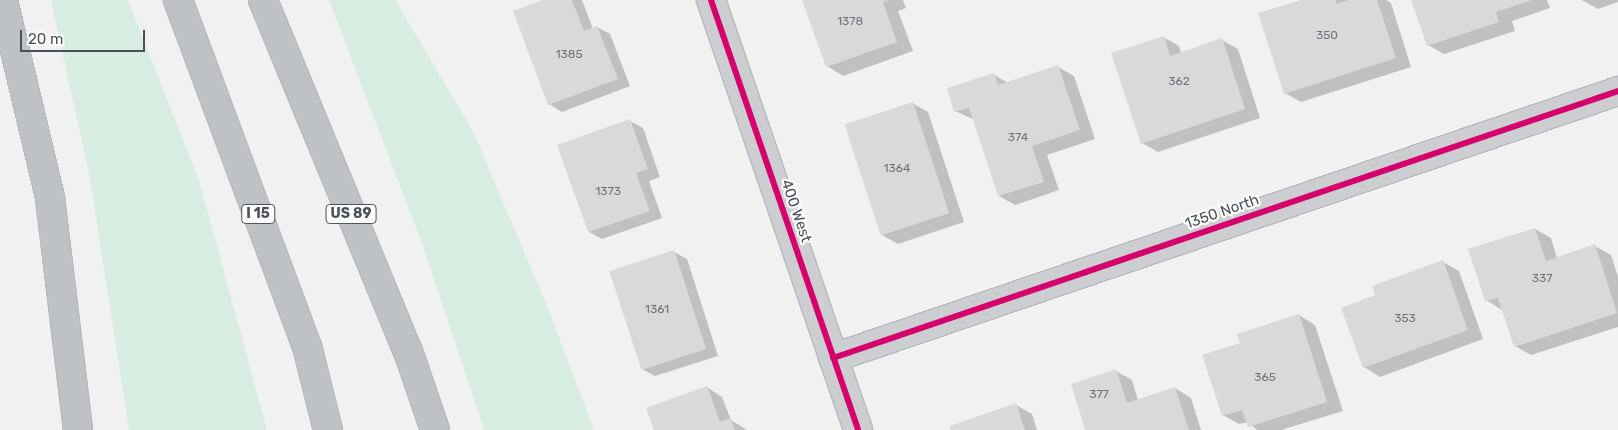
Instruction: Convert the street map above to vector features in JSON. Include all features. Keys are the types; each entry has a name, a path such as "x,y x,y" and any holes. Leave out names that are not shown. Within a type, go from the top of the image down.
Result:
{"highway":[{"path":"3,0 50,198 78,430"},
{"name":"I 15","path":"178,0 307,346 328,430"},
{"name":"US 89","path":"263,0 408,351 434,430"}],"street":[{"name":"400 West","path":"712,0 858,430"},
{"name":"1350 North","path":"833,358 1618,91"}],"green space":[{"path":"51,0 128,0 200,183 267,430 129,430 90,179"},
{"path":"329,0 395,0 473,131 549,311 594,430 484,430 421,241"}],"building":[{"path":"542,0 572,0 584,31 597,26 618,79 548,105 513,11"},
{"path":"802,0 889,0 883,2 897,42 826,67"},
{"path":"1301,0 1335,0 1337,4 1349,0 1377,0 1396,58 1284,94 1258,13"},
{"path":"1411,0 1532,0 1496,12 1499,22 1427,46"},
{"path":"1164,36 1170,56 1222,38 1245,109 1141,144 1111,53"},
{"path":"1058,65 1080,130 1032,146 1044,182 998,196 969,108 954,112 947,88 994,73 998,85"},
{"path":"913,102 949,213 881,236 845,124"},
{"path":"630,119 648,169 636,173 650,211 588,232 557,145"},
{"path":"1535,228 1546,261 1595,244 1617,313 1514,347 1498,298 1485,301 1468,249"},
{"path":"674,250 706,349 641,370 609,271"},
{"path":"1443,260 1468,330 1363,368 1341,308 1375,295 1372,286"},
{"path":"1299,314 1327,402 1248,427 1242,410 1222,416 1202,355 1240,343 1237,334"},
{"path":"1116,369 1127,403 1175,387 1189,430 1085,430 1071,384"},
{"path":"707,386 720,422 730,418 735,430 654,430 646,408"},
{"path":"1016,403 1025,430 951,430 950,426"}],"cycle path":[{"path":"711,0 858,430"},
{"path":"833,358 1618,91"}]}
